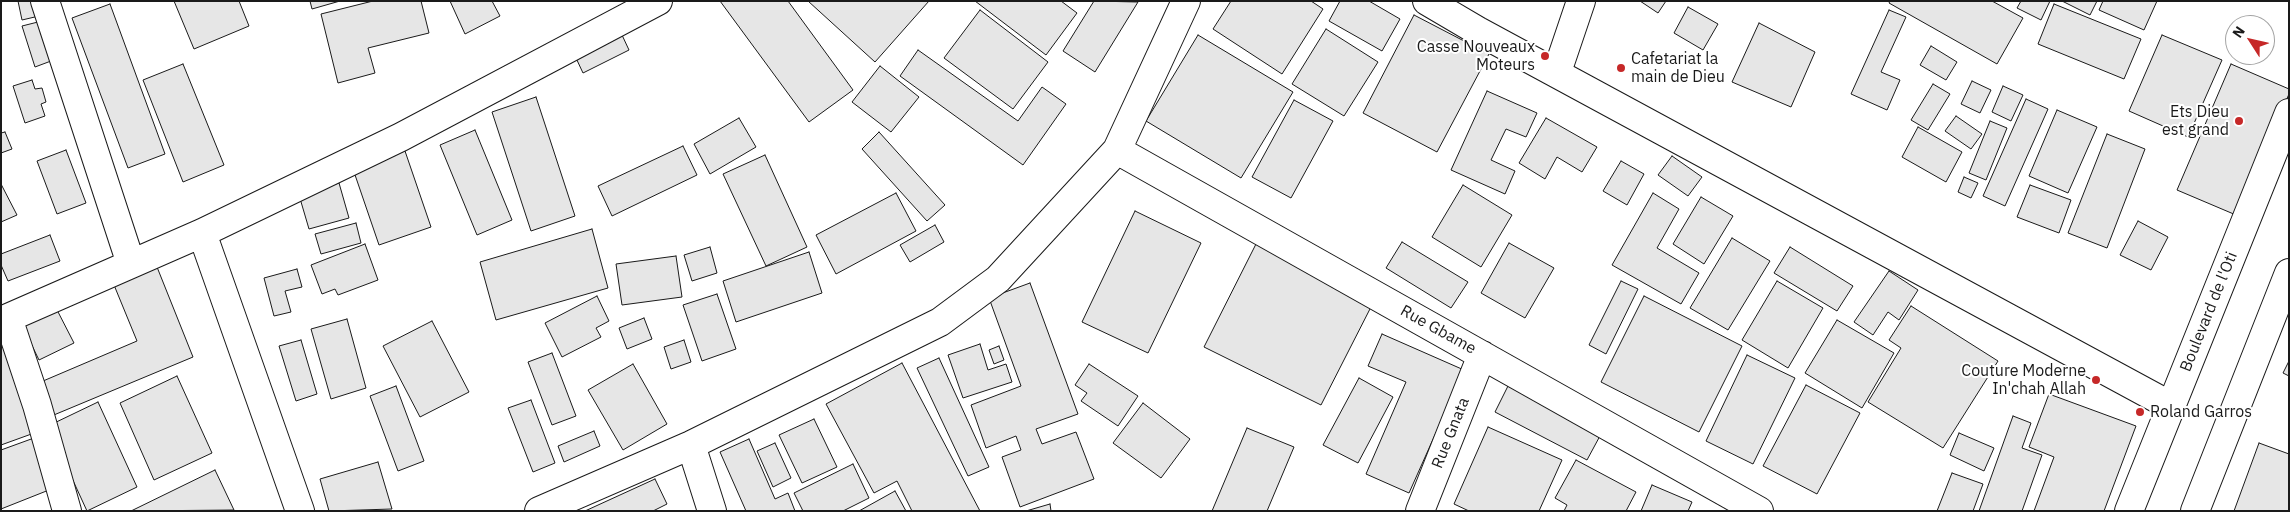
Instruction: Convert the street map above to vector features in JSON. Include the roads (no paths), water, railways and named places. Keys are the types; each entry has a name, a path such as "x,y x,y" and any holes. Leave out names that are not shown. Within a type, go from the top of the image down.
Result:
{"street":[{"path":"45,1 131,264"},
{"path":"67,511 37,405 4,320 202,233 400,137 658,1"},
{"path":"538,511 691,445 940,322 998,279 1117,150 1186,1"},
{"path":"1427,1 1478,31 1557,72 2171,406"},
{"path":"1557,72 1582,1"},
{"name":"Boulevard de l'Oti","path":"2129,511 2289,113"},
{"name":"Rue Gbame","path":"1117,150 1759,511"},
{"path":"202,233 300,511"},
{"path":"2195,511 2289,273"},
{"name":"Rue Gnata","path":"1420,511 1482,355"},
{"path":"691,445 712,511"}],"place":[{"name":"Casse Nouveaux Moteurs","path":"1545,56"},
{"name":"Cafetariat la main de Dieu","path":"1621,68"},
{"name":"Ets Dieu est grand","path":"2239,121"},
{"name":"Couture Moderne In'chah Allah","path":"2096,380"},
{"name":"Roland Garros","path":"2140,412"}]}
